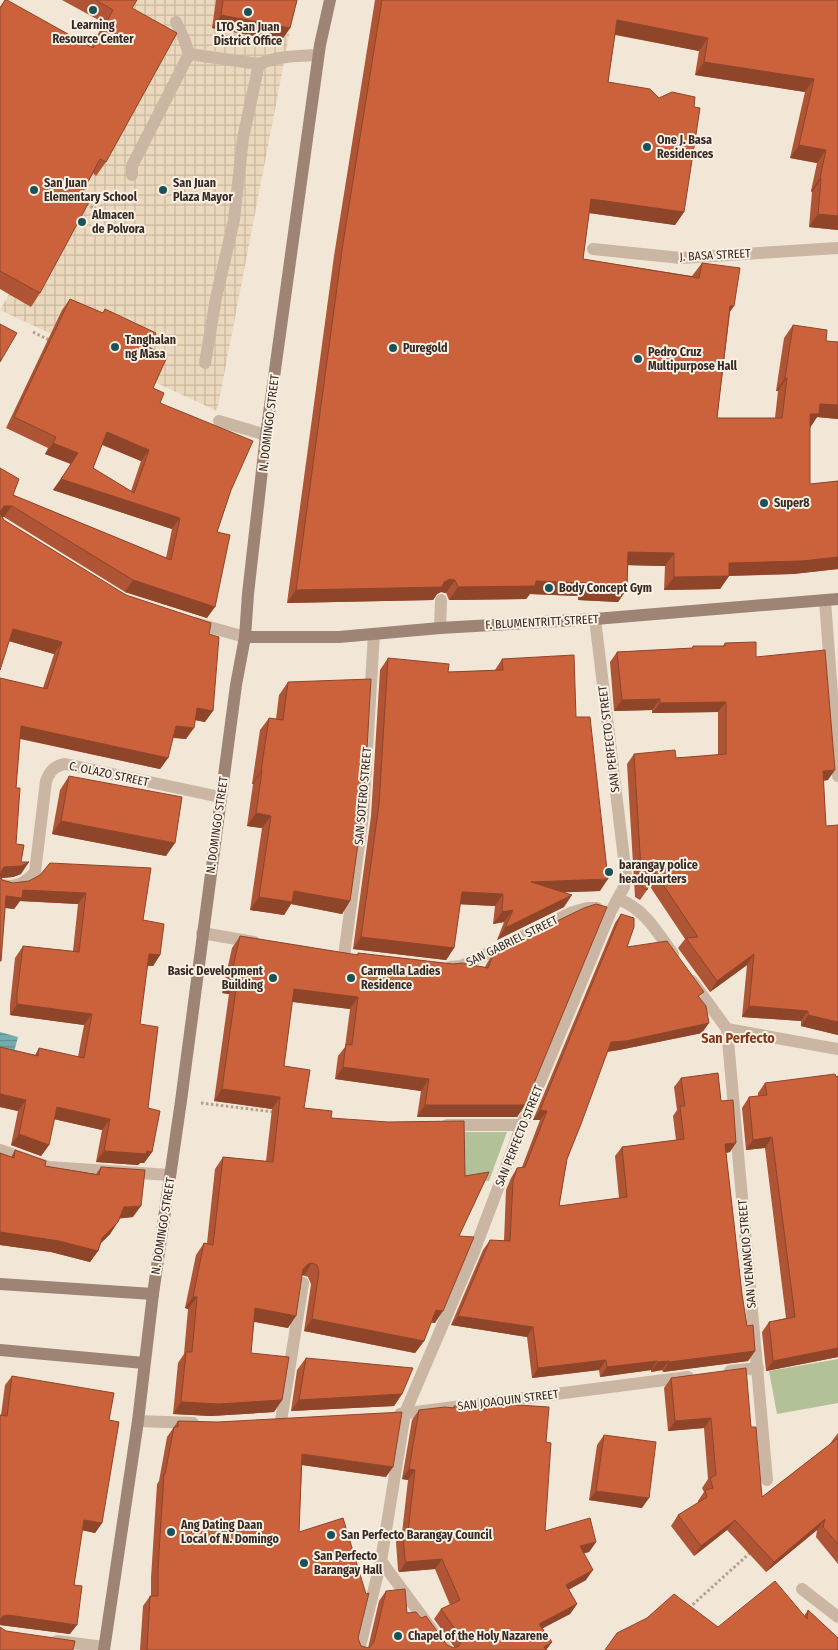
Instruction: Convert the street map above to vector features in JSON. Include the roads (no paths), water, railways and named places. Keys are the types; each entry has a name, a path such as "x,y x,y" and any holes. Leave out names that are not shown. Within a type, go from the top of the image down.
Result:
{"main road":[{"name":"N. DOMINGO STREET","path":"104,1648 138,1421 152,1294 170,1176 220,797 245,637 266,435 318,55 330,0"},
{"name":"F. BLUMENTRITT STREET","path":"245,637 339,637 838,599"},
{"path":"0,1284 152,1294"},
{"path":"0,1350 144,1363"}],"street":[{"path":"132,175 132,166 189,54 176,22"},
{"path":"189,54 259,64 285,57 318,55"},
{"path":"205,363 216,298 234,220 243,138 259,64"},
{"name":"J. BASA STREET","path":"593,249 681,258 838,248"},
{"path":"219,421 266,435"},
{"path":"440,628 441,600"},
{"path":"825,600 835,699 838,776"},
{"name":"SAN PERFECTO STREET","path":"359,1650 381,1561 405,1413 473,1254 522,1125 612,911 624,887 626,876 595,619"},
{"path":"186,620 245,637"},
{"name":"SAN SOTERO STREET","path":"343,956 363,815 374,634"},
{"name":"C. OLAZO STREET","path":"0,885 18,886 35,872 46,781 52,769 58,765 64,764 220,797"},
{"path":"618,899 632,904 643,913 727,1029 838,1049"},
{"name":"SAN GABRIEL STREET","path":"436,967 461,966 573,912 587,908 612,911"},
{"path":"202,933 268,944"},
{"name":"SAN VENANCIO STREET","path":"727,1029 767,1480"},
{"path":"436,1125 522,1125"},
{"path":"0,1150 48,1166 170,1176"},
{"path":"281,1421 303,1283"},
{"path":"720,1373 758,1368"},
{"name":"SAN JOAQUIN STREET","path":"386,1414 701,1375"},
{"path":"138,1421 201,1424"},
{"path":"381,1561 447,1650"},
{"path":"802,1589 838,1616"},
{"path":"48,1640 104,1648"}],"water":[{"path":"0,1032 18,1037 13,1056 0,1053"}],"place":[{"name":"Learning Resource Center","path":"93,10"},
{"name":"LTO San Juan District Office","path":"248,12"},
{"name":"One J. Basa Residences","path":"647,147"},
{"name":"San Juan Elementary School","path":"34,190"},
{"name":"San Juan Plaza Mayor","path":"163,190"},
{"name":"Almacen de Polvora","path":"82,222"},
{"name":"Tanghalan ng Masa","path":"115,347"},
{"name":"Puregold","path":"393,348"},
{"name":"Pedro Cruz Multipurpose Hall","path":"638,359"},
{"name":"Super8","path":"764,503"},
{"name":"Body Concept Gym","path":"549,588"},
{"name":"barangay police headquarters","path":"609,872"},
{"name":"Basic Development Building","path":"273,978"},
{"name":"Carmella Ladies Residence","path":"351,978"},
{"name":"Ang Dating Daan Local of N. Domingo","path":"171,1532"},
{"name":"San Perfecto Barangay Council","path":"331,1535"},
{"name":"San Perfecto Barangay Hall","path":"304,1563"},
{"name":"Chapel of the Holy Nazarene","path":"398,1636"}],"district":[{"name":"San Perfecto","path":"738,1038"}]}
